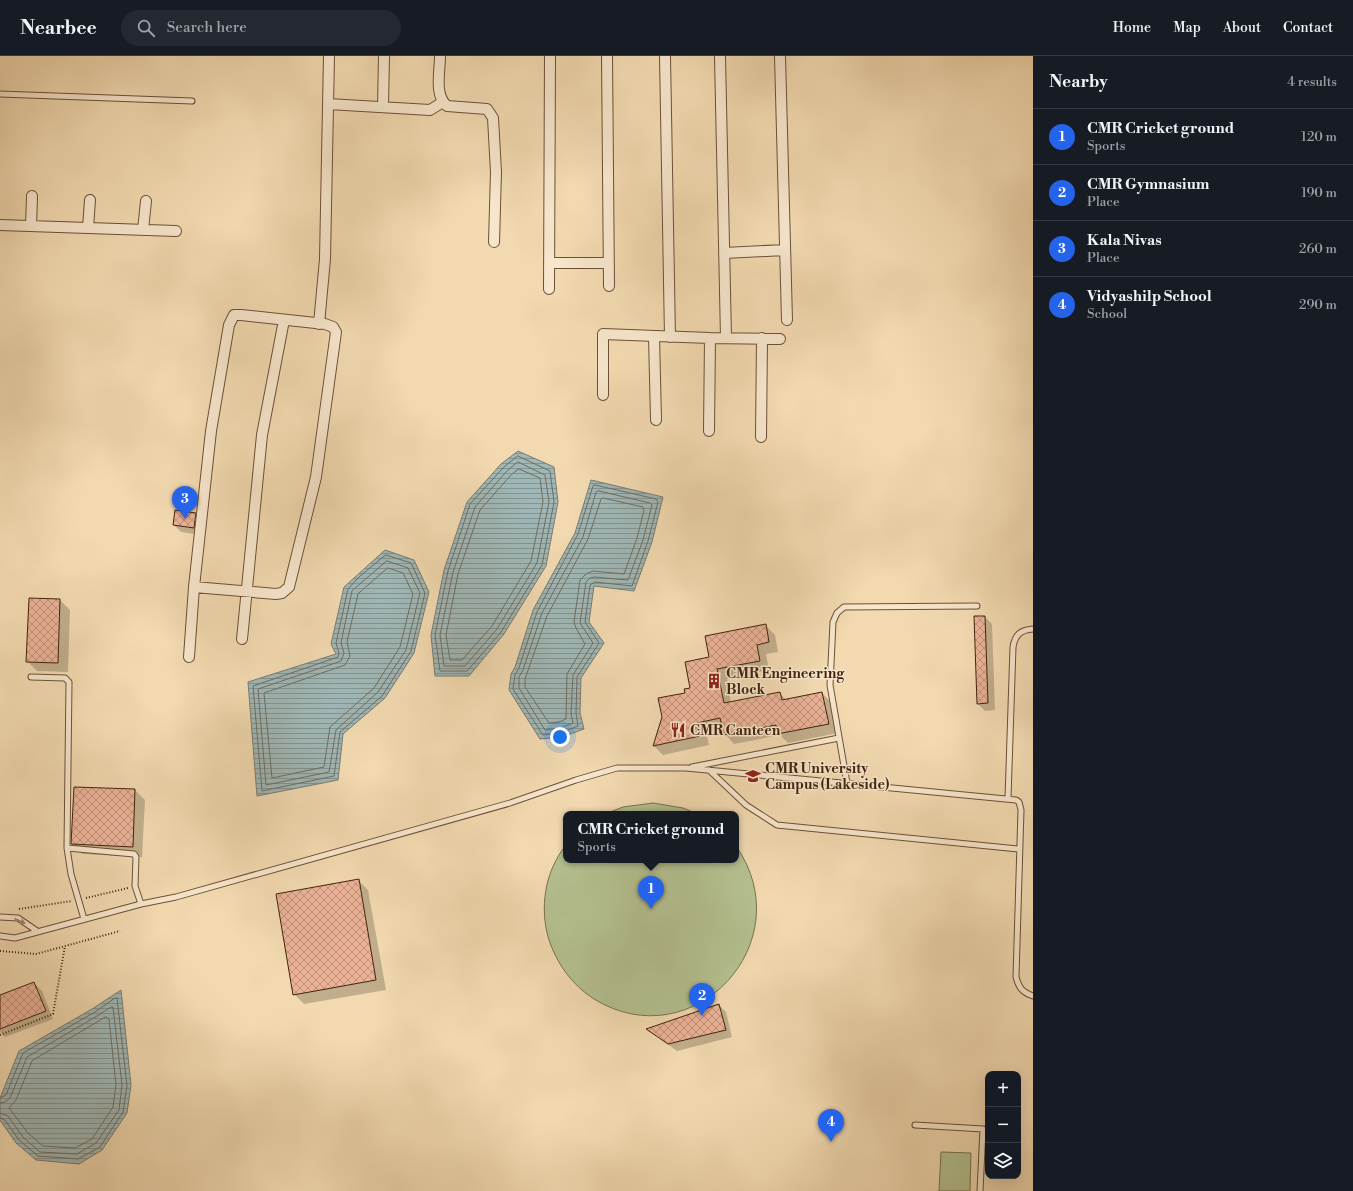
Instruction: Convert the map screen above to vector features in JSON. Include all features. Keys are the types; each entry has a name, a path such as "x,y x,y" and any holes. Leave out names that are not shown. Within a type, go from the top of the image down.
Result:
{"street":[{"path":"319,324 325,259 329,56"},
{"path":"383,107 384,56"},
{"path":"440,56 439,94 443,102 447,106 487,109 493,118 496,172 494,242"},
{"path":"549,289 550,56"},
{"path":"607,56 609,286"},
{"path":"665,56 670,337"},
{"path":"720,56 726,338"},
{"path":"780,56 787,320"},
{"path":"328,104 430,110 443,102"},
{"path":"31,226 32,196"},
{"path":"88,228 90,200"},
{"path":"143,230 146,201"},
{"path":"0,225 176,231"},
{"path":"724,253 785,250"},
{"path":"549,263 608,262"},
{"path":"189,657 194,587 211,431 229,325 234,315 241,315 333,327 336,332 316,477 289,587 282,593 276,594 194,587"},
{"path":"242,638 262,435 284,320"},
{"path":"603,395 603,334 780,339"},
{"path":"654,336 656,420"},
{"path":"710,338 710,431"},
{"path":"761,437 762,338"}],"lane":[{"path":"0,94 192,102"},
{"path":"847,783 830,685 832,630 837,612 844,607 977,606"},
{"path":"1008,798 1014,638 1022,630 1033,629"},
{"path":"31,677 65,678 69,682 67,848 71,874 84,919"},
{"path":"686,768 839,738"},
{"path":"0,936 15,938 140,904 183,895 510,803 601,772 628,767 686,768 1008,798 1016,800 1020,806 1016,977 1018,986 1023,992 1033,996"},
{"path":"709,770 746,805 778,825 1019,849"},
{"path":"67,848 134,854 136,857 135,886 140,904"},
{"path":"0,917 18,918 37,931"},
{"path":"915,1125 983,1129 980,1191"}],"path":[{"path":"12,909 25,910 79,900 135,886"},
{"path":"0,951 36,954 120,931"},
{"path":"0,1035 54,1014 65,946"}],"green space":[{"path":"653,803 683,808 690,811 613,811 623,807"},
{"path":"563,849 563,863 739,863 739,853 753,883 756,919 747,953 727,981 700,1003 667,1014 631,1014 594,999 572,981 561,966 552,949 546,928 544,903 546,890 553,866"},
{"path":"941,1152 971,1153 970,1191 939,1191"}],"water":[{"path":"518,451 554,467 558,502 546,566 504,634 469,676 435,676 431,635 444,570 467,502 501,464"},
{"path":"591,480 663,497 652,542 634,591 594,586 589,622 604,643 581,678 580,713 584,729 562,737 540,739 509,690 511,674 515,667 533,610 575,533"},
{"path":"385,550 414,560 429,592 414,653 385,698 343,734 338,780 257,796 248,682 336,654 331,644 344,587"},
{"path":"121,990 131,1085 127,1113 102,1150 79,1164 36,1160 16,1143 0,1120 0,1098 19,1051 92,1009"}],"building":[{"path":"175,510 196,513 194,528 173,525"},
{"path":"29,598 60,599 58,663 26,662"},
{"path":"974,616 985,616 988,703 977,704"},
{"name":"CMR Engineering Block","path":"766,624 769,642 757,645 760,661 717,669 724,703 780,692 782,700 822,692 829,724 777,734 776,725 724,735 720,718 697,723 700,736 653,746 662,717 658,698 685,693 684,689 690,688 685,662 709,657 705,636"},
{"path":"74,787 135,789 133,847 71,844"},
{"path":"359,879 376,980 293,995 276,894"},
{"path":"34,982 46,1011 0,1029 0,995"},
{"path":"719,1004 726,1030 668,1044 646,1029"}],"place":[{"name":"Kala Nivas","path":"185,519"},
{"name":"CMR Engineering Block","path":"714,681"},
{"name":"CMR Canteen","path":"678,730"},
{"name":"CMR University Campus (Lakeside)","path":"753,776"},
{"name":"CMR Cricket ground","path":"651,909"},
{"name":"CMR Gymnasium","path":"702,1016"},
{"name":"Vidyashilp School","path":"831,1142"}]}
